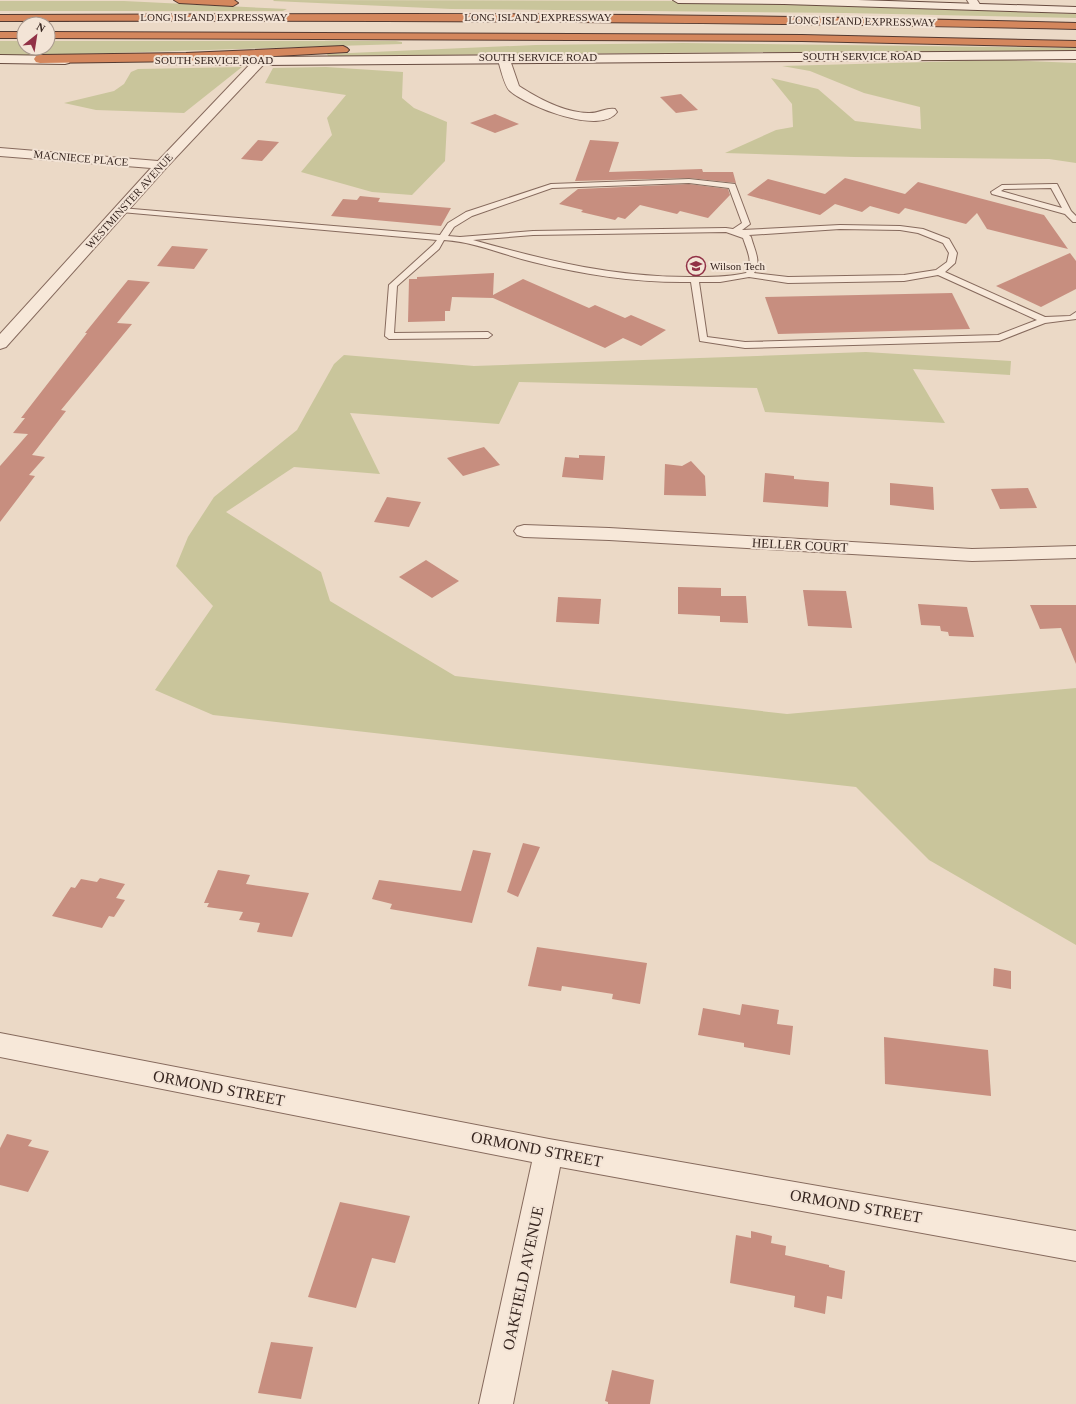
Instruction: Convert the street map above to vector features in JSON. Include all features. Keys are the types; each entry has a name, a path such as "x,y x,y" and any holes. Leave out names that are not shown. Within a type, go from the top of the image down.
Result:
{"highway":[{"path":"179,0 241,3"},
{"path":"303,6 462,12 510,17"},
{"name":"LONG ISLAND EXPRESSWAY","path":"0,18 510,17 956,22 1076,26"},
{"path":"0,35 16,35"},
{"name":"LONG ISLAND EXPRESSWAY","path":"56,35 802,38 1076,44"},
{"path":"40,59 186,57 598,41 802,38"}],"street":[{"path":"678,0 974,3 1076,10"},
{"name":"SOUTH SERVICE ROAD","path":"0,60 260,61 503,57 1076,55"},
{"path":"503,57 512,88 529,99 549,108 582,116 599,117 611,112"},
{"name":"WESTMINSTER AVENUE","path":"0,344 162,165 260,61"},
{"name":"MACNIECE PLACE","path":"0,152 162,165"},
{"name":"HELLER COURT","path":"524,531 616,534 972,555 1076,552"},
{"name":"ORMOND STREET","path":"0,1045 549,1152 1076,1246"},
{"name":"OAKFIELD AVENUE","path":"496,1404 549,1152"}],"lane":[{"path":"488,335 389,336 393,285 436,247 451,225 469,214 551,186 689,181 732,186 746,224 736,232"},
{"path":"1068,212 995,192 1002,187 1054,186 1068,212 1076,220"},
{"path":"121,210 396,236 460,239 533,233 713,229 736,232 840,227 900,228 920,231 946,241 953,254 951,263 939,272 904,278 788,280 748,275 741,277 695,280 667,280 589,272 534,260 460,239"},
{"path":"736,232 747,237 754,261 754,268 748,275"},
{"path":"939,272 1044,320"},
{"path":"695,280 703,339 745,345 999,338 1044,320 1072,318 1076,315"}],"shaded area":[{"path":"0,1 124,1 287,9 283,11 0,11"},
{"path":"273,1 680,1 1076,14 1076,18 846,13 451,9"},
{"path":"0,41 16,41 16,55 0,55"},
{"path":"56,41 396,41 402,42 402,44 56,55"},
{"path":"682,43 1076,48 1076,54 768,52 328,56 327,54 536,45"},
{"path":"1003,60 1076,63 1076,163 1049,159 854,157 725,153 776,130 793,127 792,104 771,78 818,89 855,121 921,129 920,107 864,93 810,71 782,66"},
{"path":"242,67 184,113 96,110 64,103 114,91 124,84 131,72 138,69"},
{"path":"326,67 403,72 402,98 414,108 447,122 445,161 412,195 372,192 301,172 332,135 327,118 346,95 265,83 273,68"},
{"path":"866,352 1011,361 1010,375 913,369 945,423 765,412 757,388 519,382 499,424 350,413 380,474 294,467 226,512 321,572 330,601 455,676 787,714 1076,688 1076,945 929,860 856,787 213,715 155,690 213,606 176,566 188,537 214,497 297,430 334,364 344,355 474,366"}],"building":[{"path":"681,94 698,110 676,113 660,97"},
{"path":"495,114 519,124 495,133 470,123"},
{"path":"258,140 279,142 262,161 241,159"},
{"path":"590,140 619,142 609,172 702,169 703,172 733,172 736,183 689,178 575,181"},
{"path":"845,178 905,194 918,182 1044,215 1068,249 987,229 977,213 966,224 905,208 899,214 870,206 862,212 835,204 820,215 747,195 768,179 825,194"},
{"path":"689,184 728,189 730,195 708,218 680,211 677,214 640,205 625,219 618,217 615,220 581,212 583,210 559,204 578,189"},
{"path":"360,196 380,198 378,202 451,208 441,226 331,216 343,199 357,200"},
{"path":"172,246 208,249 194,269 157,266"},
{"path":"1070,253 1076,261 1076,289 1041,307 996,286"},
{"path":"494,273 493,295 523,279 589,308 595,305 625,318 631,315 666,330 641,346 623,338 605,348 493,298 452,297 450,311 445,311 445,321 408,322 409,279 417,279 417,277"},
{"path":"128,280 150,282 117,323 132,324 61,410 66,411 32,455 45,457 29,475 35,476 0,522 0,466 28,434 13,433 25,418 21,418 87,333 85,333"},
{"path":"952,293 970,329 778,334 765,297"},
{"path":"484,447 500,465 463,476 447,458"},
{"path":"579,455 605,456 603,480 562,477 565,457 579,458"},
{"path":"691,461 705,476 706,496 664,495 665,464 682,466"},
{"path":"765,473 794,476 794,479 829,482 828,507 763,502"},
{"path":"890,483 933,487 934,510 890,505"},
{"path":"1028,488 1037,508 1000,509 991,489"},
{"path":"387,497 421,502 409,527 374,522"},
{"path":"426,560 459,581 432,598 399,577"},
{"path":"678,587 721,588 721,596 746,596 748,623 720,622 720,616 678,614"},
{"path":"803,590 846,591 852,628 808,626"},
{"path":"558,597 601,599 599,624 556,622"},
{"path":"918,604 967,607 974,637 949,636 948,632 941,631 940,626 921,625"},
{"path":"1030,605 1076,605 1076,664 1061,628 1040,629"},
{"path":"523,843 540,847 518,897 507,892"},
{"path":"473,850 491,853 472,923 390,909 392,904 372,899 379,880 461,891"},
{"path":"218,870 250,875 246,884 309,893 292,937 257,932 260,923 239,920 243,912 207,907 209,903 204,903"},
{"path":"100,878 125,884 116,898 125,900 114,917 109,916 102,928 52,916 71,887 75,888 81,879 97,882"},
{"path":"537,947 647,963 640,1004 612,999 613,994 562,986 561,991 528,986"},
{"path":"994,968 1011,971 1011,989 993,986"},
{"path":"742,1004 779,1010 777,1024 793,1026 790,1055 744,1047 744,1043 698,1035 703,1008 740,1015"},
{"path":"884,1037 988,1050 991,1096 885,1084"},
{"path":"7,1134 32,1140 28,1146 49,1151 28,1192 0,1185 0,1148"},
{"path":"340,1202 410,1216 395,1263 372,1258 356,1308 308,1297"},
{"path":"751,1231 772,1236 771,1243 786,1246 785,1255 829,1265 829,1267 845,1271 842,1299 827,1296 825,1314 794,1307 795,1296 730,1283 736,1235 751,1238"},
{"path":"271,1342 313,1347 301,1399 258,1393"},
{"path":"612,1370 654,1380 650,1404 608,1404 608,1402 605,1401"}],"place":[{"name":"Wilson Tech","path":"696,266"}]}
